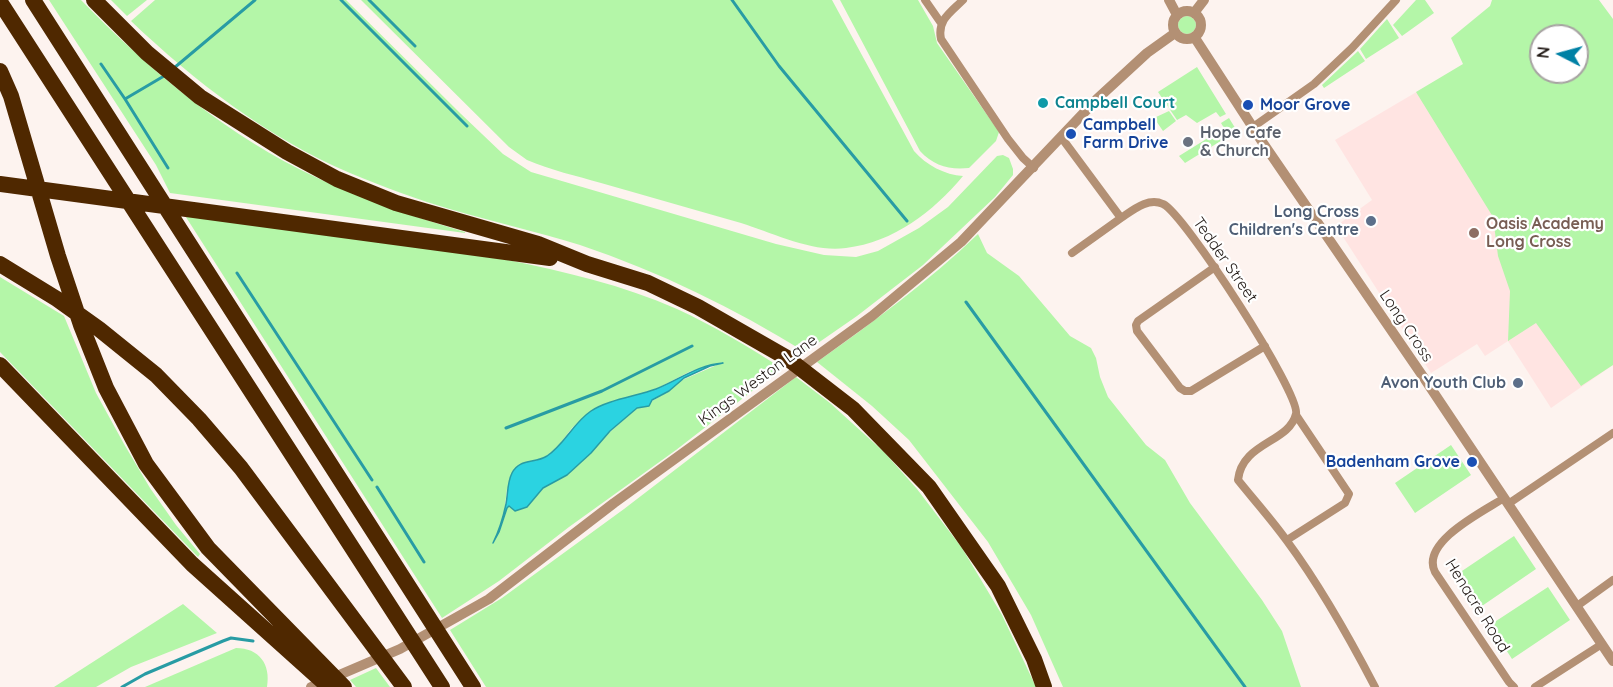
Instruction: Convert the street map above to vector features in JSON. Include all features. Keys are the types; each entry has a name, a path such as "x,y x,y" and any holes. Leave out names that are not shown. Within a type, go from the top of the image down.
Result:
{"highway":[{"path":"33,0 473,687"},
{"path":"94,0 147,53 200,97 287,152 337,179 396,203 538,244 587,264 648,283 698,307 786,358 853,409 929,487 991,576 1034,659 1044,687"},
{"path":"0,2 442,687"},
{"path":"0,71 11,96 58,256 81,325 106,388 146,464 208,548 344,687"},
{"path":"0,184 516,252 587,264"},
{"path":"0,264 57,299 156,375 199,419 241,468 404,687"},
{"path":"0,365 192,564 328,687"}],"street":[{"path":"925,0 941,23"},
{"path":"963,0 944,17 939,33 942,41 1008,139 1034,168"},
{"path":"1169,0 1177,15"},
{"path":"1194,13 1204,0"},
{"path":"1253,127 1320,79 1396,0"},
{"path":"1185,11 1194,13 1202,23 1195,38 1186,40 1175,33 1173,23 1177,15 1185,11"},
{"name":"Kings Weston Lane","path":"311,687 400,649 489,599 614,503 872,316 961,242 1034,168 1062,136 1147,53 1175,33"},
{"name":"Long Cross","path":"1195,38 1613,661"},
{"path":"1062,136 1121,218"},
{"name":"Tedder Street","path":"1072,253 1121,218 1146,204 1155,202 1165,205 1172,211 1215,267 1265,346 1296,404 1296,415 1348,494 1345,503 1287,540"},
{"path":"1215,267 1138,321 1137,331 1180,388 1185,391 1191,391 1265,346"},
{"path":"1296,415 1288,427 1244,459 1238,480 1287,540 1349,637 1375,687"},
{"path":"1506,501 1613,433"},
{"name":"Henacre Road","path":"1506,501 1442,540 1434,552 1432,564 1434,572 1514,687"},
{"path":"1577,606 1613,580"},
{"path":"1535,687 1602,644"}],"shaded area":[{"name":"Oasis Academy Long Cross","path":"1464,64 1613,365 1551,408 1508,341 1485,356 1477,344 1431,373 1336,226 1372,200 1335,140"}],"green space":[{"path":"49,0 81,0 183,94 239,134 299,169 401,212 465,233 170,193 156,165"},
{"path":"111,0 147,0 127,16"},
{"path":"155,0 346,0 503,154 531,172 776,244 824,255 856,257 878,251 919,228 948,207 997,156 1003,155 1009,158 1013,175 995,197 923,265 857,316 805,352 724,306 639,267 580,245 414,198 350,173 290,143 207,87 131,21"},
{"path":"361,0 832,0 914,151 936,168 949,174 963,176 939,202 925,213 896,232 880,239 864,245 833,249 793,241 741,223 564,173 527,160 509,147"},
{"path":"840,0 918,0 933,26 937,43 999,132 996,141 969,168 942,166 920,151"},
{"path":"1416,0 1425,0 1434,13 1402,36 1393,25"},
{"path":"1492,0 1599,0 1613,19 1613,365 1581,386 1536,323 1508,341 1510,291 1498,256 1493,217 1416,92 1463,64 1451,38 1490,6"},
{"path":"1187,16 1193,19 1196,25 1193,31 1187,34 1181,31 1178,25 1181,19"},
{"path":"1387,19 1399,38 1366,59 1360,49"},
{"path":"1358,51 1365,61 1324,88 1322,85"},
{"path":"1197,67 1226,114 1220,117 1216,112 1197,123 1186,115 1177,120 1158,92"},
{"path":"1169,111 1176,121 1163,131 1154,118"},
{"path":"1229,118 1237,131 1185,163 1179,156 1224,128 1221,123"},
{"path":"184,214 508,260 572,274 657,300 718,330 782,368 499,581 442,618","holes":["719,364 680,381 652,401 649,406 637,408 602,439 591,453 567,475 543,488 527,507 515,511 508,506 504,513 507,489 534,461 547,456 559,445 572,428 592,410 658,388 691,371"]},
{"path":"978,234 987,253 1019,276 1070,336 1091,348 1108,397 1146,445 1165,460 1190,503 1262,600 1282,631 1301,687 1063,687 1031,615 988,542 909,440 872,406 817,362 920,285"},
{"path":"0,277 64,316 96,393 124,444 150,488 200,554 198,557 0,352"},
{"path":"796,377 830,403 884,452 917,489 962,548 1002,615 1036,687 486,687 450,630 502,598 624,509"},
{"path":"1451,445 1471,475 1415,513 1395,483"},
{"path":"1514,536 1536,569 1479,608 1456,575"},
{"path":"1548,587 1570,620 1512,659 1490,625"},
{"path":"183,604 217,633 131,667 96,687 54,687"},
{"path":"236,648 251,651 262,659 267,671 267,687 145,687"},
{"path":"376,668 390,687 356,687 350,680"}],"water":[{"path":"723,363 710,366 684,378 669,391 652,400 649,406 637,408 610,431 567,475 543,488 527,507 515,511 509,506 493,543 504,514 508,485 515,468 523,463 547,456 559,446 579,421 598,407 656,389 688,373 714,364"}],"waterway":[{"path":"174,68 255,0"},
{"path":"341,0 467,126"},
{"path":"369,0 415,46"},
{"path":"732,0 779,66 907,221"},
{"path":"101,64 125,99"},
{"path":"164,76 125,99 168,168"},
{"path":"237,273 372,480"},
{"path":"966,302 1245,687"},
{"path":"506,428 602,391 692,346"},
{"path":"377,487 424,562"},
{"path":"122,687 145,674 231,638 253,641"}],"place":[{"name":"Campbell Court","path":"1043,103"},
{"name":"Moor Grove","path":"1248,105"},
{"name":"Campbell Farm Drive","path":"1071,134"},
{"name":"Hope Cafe & Church","path":"1188,142"},
{"name":"Long Cross Children's Centre","path":"1371,221"},
{"name":"Oasis Academy Long Cross","path":"1474,233"},
{"name":"Avon Youth Club","path":"1518,383"},
{"name":"Badenham Grove","path":"1472,462"}]}
